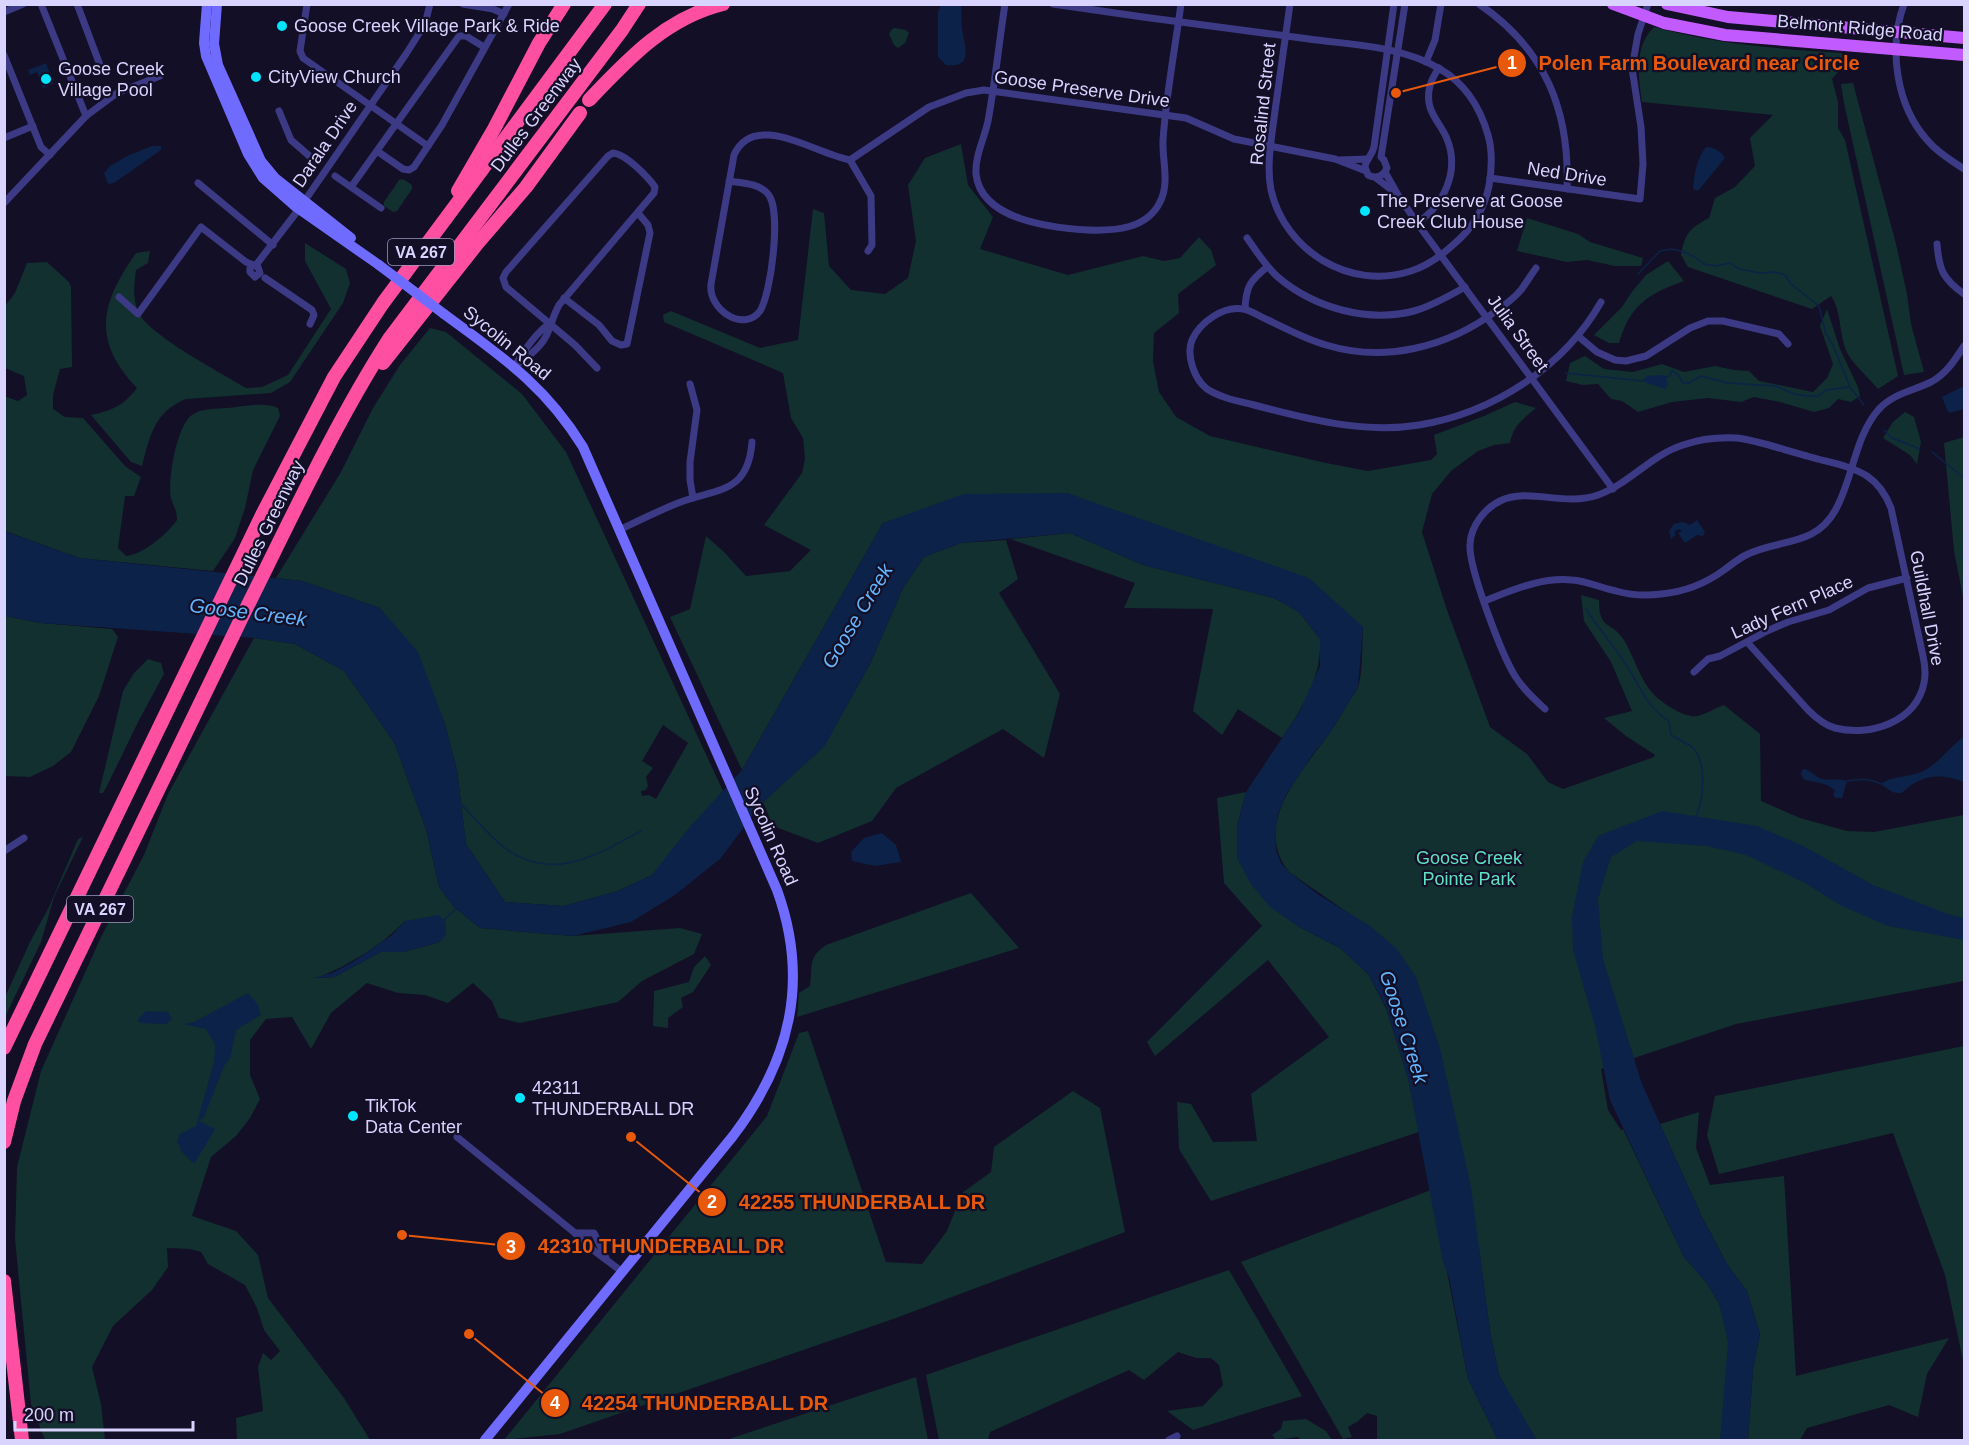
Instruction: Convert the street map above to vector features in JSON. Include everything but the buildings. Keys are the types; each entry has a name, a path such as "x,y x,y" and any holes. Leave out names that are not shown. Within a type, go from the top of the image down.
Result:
{"highway":[{"name":"Dulles Greenway","path":"4,1048 262,515 319,403 371,319 605,4"},
{"name":"Dulles Greenway","path":"4,1142 17,1091 35,1044 287,526 360,385 389,339 615,40 639,4"},
{"path":"591,102 602,87 650,40 689,16 723,4"},
{"path":"430,240 560,10"},
{"path":"548,40 560,10"},
{"path":"345,416 379,367 477,244 526,187 570,126 582,114"},
{"path":"4,1281 22,1440"}],"main road":[{"name":"Sycolin Road","path":"207,4 204,43 206,56 248,154 263,178 515,366 546,396 583,447 782,904 790,939 792,992 781,1050 770,1078 750,1113 485,1440"},
{"name":"Sycolin Road","path":"217,4 214,33 216,55 256,152 267,170 302,205"},
{"name":"Belmont Ridge Road","path":"1613,4 1646,11 1685,27 1725,35 1965,55"},
{"name":"Belmont Ridge Road","path":"1667,4 1728,17 1965,38"}],"street":[{"path":"8,8 23,4"},
{"path":"40,4 86,116"},
{"path":"76,4 100,65"},
{"path":"307,4 300,51 303,58 428,146"},
{"name":"Darala Drive","path":"257,268 422,30 430,4"},
{"path":"463,4 494,9 504,14"},
{"path":"377,151 403,169 409,170 414,167 445,120 509,4"},
{"path":"1005,4 983,142 976,157 979,189 990,202 1006,212 1032,222 1067,229 1102,230 1124,228 1144,220 1154,211 1164,192 1166,181 1163,139 1181,4"},
{"name":"Rosalind Street","path":"1053,4 1179,22 1285,36 1388,50 1406,53 1439,68 1461,84 1479,109 1492,150 1490,178 1481,212 1471,227 1442,255 1412,271 1369,276 1343,270 1314,256 1303,247 1290,232 1277,208 1271,187 1271,147 1285,36 1290,4"},
{"path":"1366,171 1394,4"},
{"path":"1335,159 1366,171 1372,177 1376,178 1385,172 1386,164 1381,157 1405,4"},
{"path":"1426,62 1435,40 1441,4"},
{"path":"1479,4 1515,33 1548,79 1556,99 1566,138 1567,189"},
{"path":"1904,4 1897,50 1902,94 1911,118 1934,147 1965,170"},
{"name":"Ned Drive","path":"1490,178 1640,199 1643,164 1641,127 1632,68 1633,54 1646,11"},
{"path":"351,187 459,36 466,36 484,47"},
{"path":"4,55 7,71 41,147 50,155"},
{"path":"1417,223 1427,217 1437,206 1447,189 1452,162 1449,145 1443,129 1432,113 1429,100 1431,81 1439,68"},
{"path":"4,203 86,116 117,93 160,76"},
{"name":"Goose Preserve Drive","path":"849,159 942,100 984,90 1186,118 1234,139 1335,159"},
{"path":"279,111 291,140 314,160"},
{"path":"4,138 33,126"},
{"path":"729,181 763,189 772,200 775,213 775,249 764,300 757,314 747,319 735,318 720,311 714,303 710,290 729,181 734,155 737,148 755,135 774,134 837,157 849,159 872,196 872,245 868,251"},
{"path":"515,366 523,352 550,323 564,298 654,193 655,187 651,181 621,154 611,153 503,278 506,287 550,323 575,345 597,368"},
{"path":"1335,159 1381,157"},
{"name":"Julia Street","path":"1385,172 1417,223 1612,489"},
{"path":"335,176 381,208"},
{"name":"Julia Street","path":"1376,178 1398,195"},
{"path":"198,183 273,245"},
{"path":"564,298 599,325 612,340 624,346 627,344 630,339 650,232 648,225 638,213"},
{"path":"119,297 138,314 201,227 310,308 314,315 310,324"},
{"path":"1247,238 1267,267 1279,278 1304,295 1327,306 1356,313 1380,316 1415,311 1465,287"},
{"path":"1937,244 1938,260 1943,274 1953,286 1965,294"},
{"path":"1245,309 1245,292 1249,284 1267,267"},
{"path":"1536,268 1520,290 1488,317 1453,338 1421,347 1388,353 1356,352 1295,334 1245,309 1230,309 1201,325 1192,340 1190,356 1195,373 1206,388 1225,398 1345,425 1383,428 1419,425 1483,406 1532,377 1554,360 1578,336 1601,302"},
{"path":"1578,336 1597,352 1615,360 1626,361 1646,356 1690,328 1708,321 1723,321 1779,334 1788,344"},
{"path":"1484,601 1530,584 1562,580 1584,582 1614,591 1658,594 1691,587 1708,580 1748,554 1797,541 1817,531 1835,511 1867,428 1880,409 1895,396 1939,376 1965,346"},
{"path":"690,384 697,410 690,462 693,498"},
{"name":"Guildhall Drive","path":"1545,710 1533,699 1514,674 1503,653 1471,564 1470,544 1476,523 1489,508 1502,500 1518,495 1578,500 1612,489 1662,454 1683,445 1715,438 1751,440 1851,469 1873,481 1888,499 1923,656 1925,680 1917,701 1902,717 1881,727 1852,730 1835,728 1808,710 1748,643"},
{"path":"619,530 693,498 722,491 736,481 749,460 752,442"},
{"name":"Lady Fern Place","path":"1694,672 1708,659 1720,656 1788,622 1829,610 1868,588 1907,578"},
{"path":"4,851 24,838"},
{"path":"457,1137 576,1233 585,1245 606,1258 622,1272"},
{"path":"576,1233 594,1233 606,1258"},
{"path":"1169,1440 1178,1436"}],"green space":[{"path":"1654,27 1724,42 1842,53 1845,64 1832,79 1838,102 1838,128 1845,140 1898,376 1878,389 1856,365 1849,356 1843,341 1837,310 1831,296 1812,309 1688,267 1681,255 1689,232 1709,218 1715,198 1735,187 1755,166 1750,138 1773,115 1642,102 1639,82 1640,52"},
{"path":"895,28 906,30 909,33 905,43 898,48 889,34"},
{"path":"1853,83 1896,244 1911,324 1924,372 1904,375 1844,103 1841,84"},
{"name":"Goose Creek Pointe Park","path":"961,144 968,185 993,217 980,249 1068,275 1143,256 1164,261 1180,258 1199,237 1211,250 1216,265 1178,294 1179,313 1154,333 1153,361 1159,392 1176,417 1210,436 1368,471 1431,460 1437,454 1434,435 1515,402 1536,408 1516,427 1510,443 1494,445 1478,451 1451,471 1432,494 1422,532 1447,610 1490,727 1527,754 1548,782 1563,789 1655,755 1604,718 1632,711 1611,662 1584,621 1581,595 1599,600 1603,621 1624,640 1646,685 1659,699 1679,712 1693,716 1724,705 1760,734 1761,801 1800,818 1847,831 1874,832 1964,815 1964,981 1736,1024 1601,1069 1608,1110 1621,1130 1623,1129 1684,1257 1706,1282 1719,1303 1736,1356 1724,1440 1524,1440 1506,1387 1499,1375 1490,1331 1479,1249 1383,937 1289,872 1279,854 1275,836 1278,817 1294,782 1332,730 1358,687 1362,666 1363,627 1067,493 883,523 742,770 670,617 690,609 706,536 746,576 790,571 811,550 764,525 802,473 805,459 803,438 791,418 783,373 664,322 663,315 671,311 760,348 798,340 813,209 824,213 829,266 851,290 885,294 908,278 916,241 908,185 925,158"},
{"path":"403,179 412,185 412,189 397,211 393,212 384,206 384,202 399,180"},
{"path":"1527,218 1578,234 1590,242 1643,258 1641,266 1615,266 1587,260 1567,262 1517,251"},
{"path":"305,243 346,269 350,283 343,303 290,382 271,393 186,399 175,404 155,426 142,466 131,462 91,415 117,406 137,388 122,370 113,354 107,337 106,321 115,288 136,253 150,251 148,263 136,270 134,287 137,310 147,324 173,344 246,388 262,387 288,375 331,309 305,261"},
{"path":"1668,261 1684,281 1660,291 1642,303 1629,319 1619,343 1609,343 1594,335 1622,307 1646,275"},
{"path":"47,262 69,282 71,287 72,367 60,369 53,395 53,409 65,417 83,418 125,466 141,477 134,496 125,496 118,548 126,556 140,552 177,520 171,498 170,480 178,441 187,420 192,415 205,410 254,405 278,408 280,416 253,470 245,508 235,538 213,571 79,558 5,531 4,396 18,401 27,395 24,376 5,368 5,306 15,293 27,263"},
{"path":"1827,309 1840,349 1858,387 1860,396 1851,402 1838,399 1829,408 1814,412 1754,397 1741,402 1708,398 1672,402 1638,412 1622,401 1611,399 1598,384 1583,385 1566,381 1570,363 1585,356 1604,369 1633,372 1662,364 1684,372 1715,366 1749,371 1759,381 1813,392 1827,378 1833,364 1820,326"},
{"path":"430,328 446,332 522,394 566,452 723,791 652,875 618,891 564,906 505,902 466,844 457,770 444,721 380,608 302,581 276,578 341,472 373,408 400,365","holes":["663,725 688,743 656,799 649,795 642,796 641,791 646,790 648,786 646,777 653,768 642,761"]},
{"path":"1905,412 1914,417 1921,442 1917,464 1910,455 1883,438 1893,422"},
{"path":"1964,437 1964,602 1954,551 1944,443"},
{"path":"1070,533 1143,565 1274,598 1299,612 1320,639 1320,653 1310,691 1282,738 1238,709 1222,735 1193,711 1213,609 1124,608 1135,583 1010,539"},
{"path":"1006,540 1018,579 999,593 1060,694 1044,758 1003,729 896,788 872,821 818,843 773,826 763,802 824,746 870,664 903,588 924,557 961,543"},
{"path":"5,616 41,623 112,629 118,637 99,696 71,752 53,766 30,777 5,776"},
{"path":"254,638 295,644 344,671 394,742 426,829 439,887 454,907 480,928 573,936 680,928 702,934 694,954 642,981 618,1002 520,1023 499,1018 492,1001 473,983 448,1003 425,995 398,993 367,983 331,1013 311,1049 292,1017 266,1019 250,1040 250,1075 260,1099 250,1118 236,1136 211,1157 192,1216 236,1231 258,1255 268,1298 344,1398 370,1440 237,1440 236,1418 263,1411 258,1367 263,1353 271,1360 280,1351 264,1330 257,1308 245,1285 208,1264 201,1252 190,1249 167,1248 168,1267 152,1290 113,1326 92,1367 101,1404 105,1440 45,1440 31,1404 15,1239 17,1167 41,1071 101,937 144,855 168,794","holes":["405,921 440,942 404,952 381,952 334,977 317,978 364,954 386,939"]},
{"path":"148,659 161,663 164,674 107,786 103,793 99,793 123,691 134,673"},
{"path":"1246,792 1237,826 1237,858 1299,927 1340,948 1368,974 1386,1008 1408,1078 1419,1132 1211,1201 1179,1149 1177,1102 1191,1104 1213,1142 1257,1141 1251,1094 1329,1037 1268,960 1155,1056 1147,1042 1262,926 1224,883 1217,798"},
{"path":"83,837 54,897 41,942 5,1017 5,997 49,907 78,839"},
{"path":"971,893 1019,948 797,1017 799,993 810,986 813,958 826,945"},
{"path":"705,956 711,965 693,992 681,998 683,1007 668,1018 668,1028 653,1026 654,991 689,982 694,967"},
{"path":"808,1031 886,1262 922,1264 947,1231 962,1193 991,1172 994,1147 1073,1091 1100,1108 1125,1232 896,1318 560,1434 504,1440 767,1116 799,1033"},
{"path":"1964,1046 1964,1365 1945,1275 1893,1133 1719,1174 1707,1135 1715,1096"},
{"path":"1699,1112 1696,1148 1710,1185 1784,1176 1796,1376 1949,1338 1927,1374 1918,1417 1889,1405 1807,1428 1800,1440 1748,1440 1753,1369 1760,1334 1747,1291 1727,1264 1702,1217 1660,1124"},
{"path":"1431,1190 1468,1379 1498,1440 1372,1440 1377,1439 1377,1416 1367,1413 1348,1427 1352,1437 1343,1439 1241,1262"},
{"path":"1229,1270 1302,1396 1193,1430 1167,1411 1203,1406 1223,1385 1219,1365 1211,1358 1196,1358 1178,1352 1144,1380 1129,1370 990,1432 988,1440 939,1440 926,1375"},
{"path":"916,1377 928,1440 726,1440"},
{"path":"1306,1419 1326,1431 1332,1440 1302,1440 1297,1437 1276,1440 1272,1435 1281,1429 1283,1421"}],"water":[{"path":"941,5 961,5 966,54 961,63 955,65 946,65 938,57 938,12"},
{"name":"Goose Creek Village Pool","path":"46,63 54,84 43,88 37,72 30,75 28,70"},
{"path":"152,146 161,146 161,150 114,183 108,184 104,173 110,166"},
{"path":"1706,147 1717,150 1725,158 1698,191 1693,189 1695,172 1700,156"},
{"path":"1647,376 1666,376 1668,386 1665,389 1642,381"},
{"path":"1964,386 1964,409 1950,413 1942,397"},
{"name":"Goose Creek","path":"1067,493 1309,578 1363,627 1358,687 1330,733 1286,795 1278,814 1275,835 1276,850 1281,863 1289,872 1319,895 1370,926 1396,948 1416,977 1440,1048 1471,1187 1490,1331 1499,1375 1537,1440 1498,1440 1468,1379 1408,1078 1386,1007 1368,974 1340,948 1299,927 1270,907 1251,884 1237,858 1237,826 1246,792 1300,711 1320,666 1320,639 1299,612 1274,598 1143,565 1070,533 961,543 924,557 903,588 870,664 824,747 763,802 720,859 675,895 631,922 573,936 480,928 454,907 439,887 426,829 394,742 344,671 295,644 254,638 41,623 5,616 4,531 79,558 302,581 380,608 418,652 444,721 457,770 466,844 505,902 564,906 618,891 652,875 688,829 742,770 883,523 964,494"},
{"path":"1697,520 1705,532 1703,536 1697,535 1685,543 1678,533 1682,531 1679,529 1675,531 1671,539 1669,531 1674,524 1683,522 1690,525"},
{"path":"1964,737 1964,782 1943,777 1929,777 1899,793 1881,784 1925,770"},
{"path":"1805,769 1822,779 1847,781 1842,798 1836,798 1833,795 1835,790 1828,786 1805,780 1801,775 1802,770"},
{"path":"1662,811 1757,826 1805,847 1873,885 1964,918 1964,940 1888,926 1840,905 1805,883 1746,855 1707,846 1637,841 1611,857 1598,899 1603,959 1642,1084 1702,1217 1727,1264 1747,1291 1760,1334 1753,1369 1748,1440 1720,1440 1728,1342 1719,1303 1706,1282 1684,1257 1610,1100 1595,1026 1573,950 1572,917 1583,862 1598,836"},
{"path":"882,833 896,845 901,862 875,866 852,861 851,852 864,838"},
{"path":"439,915 446,923 446,935 440,942 404,952 381,952 334,977 313,978 332,973 353,962 392,935 405,921"},
{"path":"248,993 258,1005 261,1015 236,1030 230,1059 225,1064 204,1117 199,1121 215,1129 194,1164 182,1152 177,1141 180,1134 196,1126 214,1062 215,1045 206,1029 183,1024 194,1022"},
{"path":"146,1011 168,1012 172,1019 166,1024 140,1023 137,1020"}],"waterway":[{"path":"1638,274 1660,251 1672,249 1695,257 1704,264 1716,266 1730,263 1739,269 1785,275 1791,284 1819,306 1826,334 1833,345 1850,387 1864,405"},
{"path":"1664,377 1670,376 1672,370 1683,383 1689,383 1701,376 1728,383 1776,386 1794,394 1807,396 1818,396 1826,390 1849,387"},
{"path":"1565,373 1642,381"},
{"path":"1884,430 1892,438 1920,449"},
{"path":"1932,452 1964,478"},
{"path":"1586,609 1622,659 1649,703 1669,721 1671,735 1692,747 1697,753 1703,780 1701,800 1696,816"},
{"path":"1847,781 1864,780 1881,784"},
{"path":"459,802 505,848 523,858 540,863 574,862 608,849 641,831"},
{"path":"444,920 456,909"}],"place":[{"name":"Goose Creek Village Park & Ride","path":"282,26"},
{"name":"CityView Church","path":"256,77"},
{"name":"Goose Creek Village Pool","path":"46,79"},
{"name":"Polen Farm Boulevard near Circle","path":"1396,93"},
{"name":"The Preserve at Goose Creek Club House","path":"1365,211"},
{"name":"42311 THUNDERBALL DR","path":"520,1098"},
{"name":"TikTok Data Center","path":"353,1116"},
{"name":"42255 THUNDERBALL DR","path":"631,1137"},
{"name":"42310 THUNDERBALL DR","path":"402,1235"},
{"name":"42254 THUNDERBALL DR","path":"469,1334"}]}
